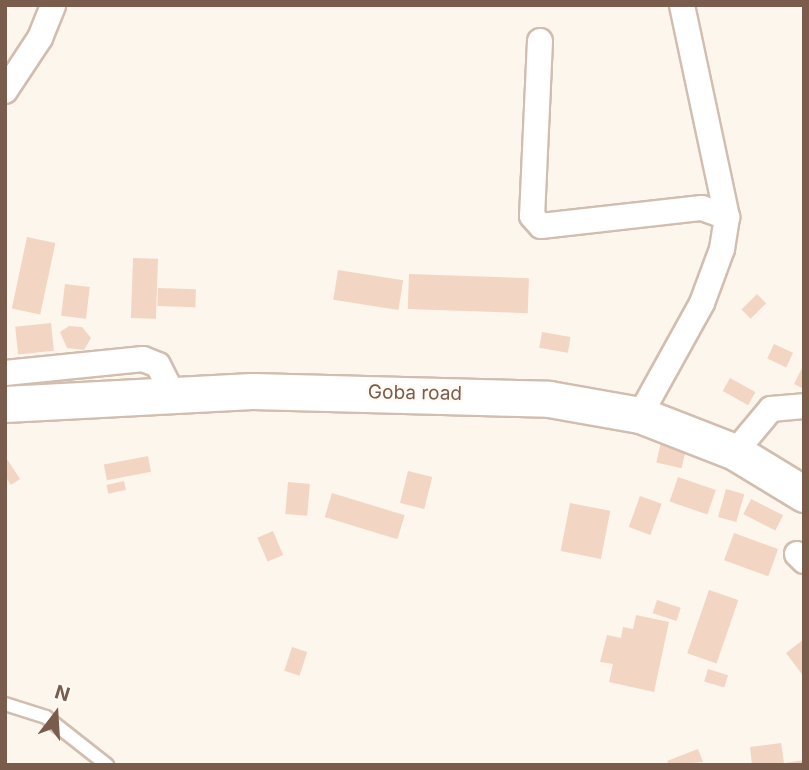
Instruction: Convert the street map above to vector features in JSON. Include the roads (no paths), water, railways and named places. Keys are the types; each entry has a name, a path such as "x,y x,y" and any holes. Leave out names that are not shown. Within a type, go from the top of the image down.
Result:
{"street":[{"path":"5,91 40,38 53,5"},
{"path":"640,415 702,303 722,249 727,217 682,5"},
{"path":"540,41 531,216 541,226 702,208 727,217"},
{"path":"5,373 143,359 158,365 173,394"},
{"name":"Goba road","path":"5,404 173,394 470,393 602,405 640,415 735,452 804,494"},
{"path":"735,452 771,409 804,406"}],"lane":[{"path":"5,704 46,717 107,765"}]}
